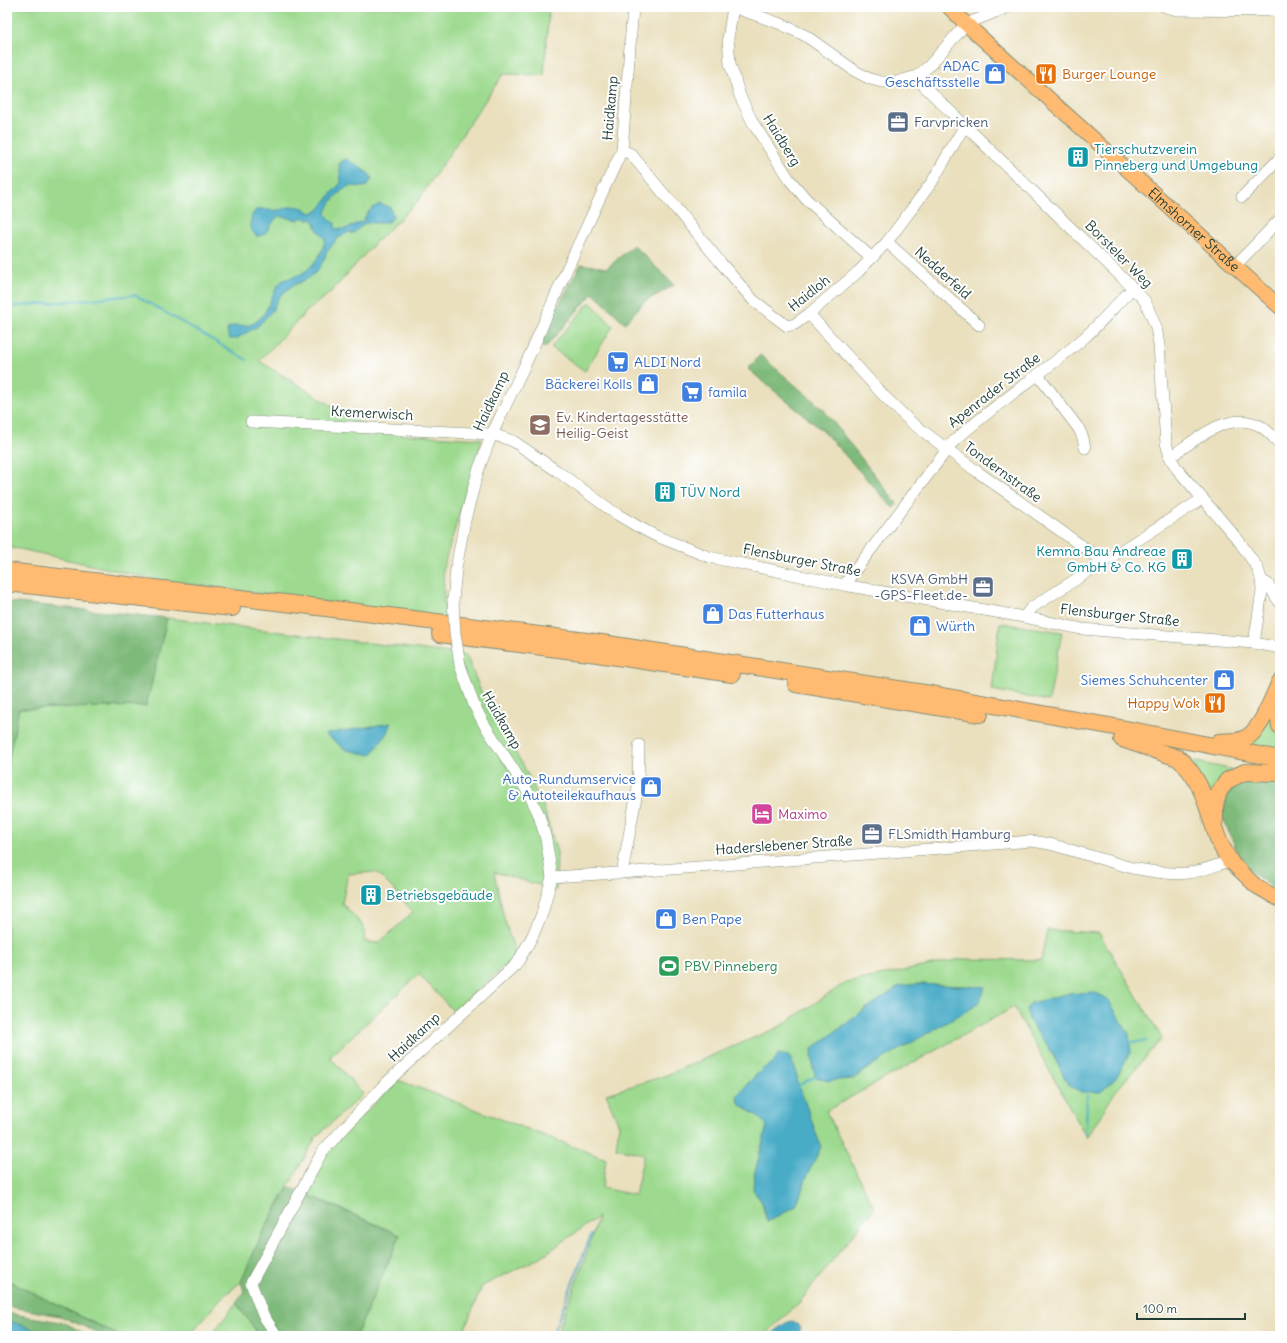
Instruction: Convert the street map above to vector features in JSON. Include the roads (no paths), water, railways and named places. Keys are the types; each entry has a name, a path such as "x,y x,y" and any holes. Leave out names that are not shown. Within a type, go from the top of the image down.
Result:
{"highway":[{"path":"7,571 302,605 595,642 937,695 1280,759"},
{"path":"7,583 314,618 597,654 803,685 1122,739 1280,770"},
{"path":"1204,744 1243,740 1251,735 1258,728 1280,682"},
{"path":"1280,682 1277,708 1280,726"},
{"path":"1122,739 1178,758 1185,764 1191,771 1199,786 1222,848 1230,860"},
{"path":"1214,827 1215,805 1219,791 1228,780 1245,772 1280,773"}],"main road":[{"name":"Elmshorner Straße","path":"949,7 1280,307"},
{"path":"1230,860 1256,886 1280,900"}],"street":[{"name":"Haidkamp","path":"277,1336 263,1315 251,1283 322,1152 384,1085 519,960 532,937 542,914 552,877 546,839 539,815 528,792 484,724 474,705 460,665 454,633 453,600 456,569 465,520 478,471 492,434 532,350 567,269 622,150 633,7"},
{"path":"733,7 781,24 806,36 855,71 870,79 882,82 896,82 917,76 929,66 966,24 1008,7"},
{"name":"Haidberg","path":"733,7 728,38 730,64 740,96 753,123 789,179 806,199 872,258"},
{"path":"1165,7 1177,10 1280,11"},
{"name":"Borsteler Weg","path":"917,76 925,87 1145,301 1156,327 1159,345 1166,442 1170,457 1177,469 1239,541 1257,567 1261,580 1262,591 1254,643"},
{"name":"Haidloh","path":"622,150 631,154 752,300 787,326 795,324 809,314 858,272 887,242 932,182 965,125"},
{"path":"1242,197 1280,158"},
{"path":"1235,266 1280,219"},
{"name":"Nedderfeld","path":"887,242 979,325"},
{"name":"Apenrader Straße","path":"844,585 947,450 968,428 1084,338 1133,288"},
{"name":"Tondernstraße","path":"809,314 885,397 912,423 947,450 1103,562"},
{"path":"1038,375 1079,429 1084,438 1085,448"},
{"path":"1170,457 1220,425 1234,420 1250,422 1262,427 1280,444"},
{"name":"Kremerwisch","path":"251,422 492,434"},
{"name":"Flensburger Straße","path":"492,434 513,441 615,513 656,536 709,557 844,585 1024,617 1082,629 1254,643 1280,648"},
{"path":"1024,617 1031,608 1202,499"},
{"name":"Borsteler Weg","path":"1261,580 1268,584 1280,603"},
{"path":"622,873 638,787 639,745"},
{"name":"Haderslebener Straße","path":"552,877 622,873 1032,841 1050,844 1117,864 1146,870 1187,873 1206,869 1230,860"}],"water":[{"path":"347,159 372,177 369,184 365,187 348,187 332,201 326,214 330,220 335,223 335,229 345,229 363,221 366,215 374,207 380,204 390,207 393,215 391,220 382,223 366,223 353,233 351,234 351,232 349,232 337,239 326,253 324,260 317,271 309,278 292,286 283,293 279,297 272,311 258,326 236,339 230,339 227,332 228,328 254,323 263,315 281,282 301,274 310,268 323,249 325,239 316,228 316,225 312,219 308,220 303,217 298,220 279,216 263,235 256,236 251,229 252,215 259,209 277,210 294,206 303,208 311,213 319,210 340,184 339,164"},
{"path":"391,723 387,733 371,755 346,750 325,734"},
{"path":"917,984 985,987 977,1005 869,1067 853,1079 827,1081 816,1077 813,1069 812,1049 867,1008 900,986"},
{"path":"1093,992 1108,999 1129,1034 1131,1051 1116,1078 1101,1092 1081,1092 1068,1084 1052,1053 1030,1022 1026,1009 1031,1003 1066,994"},
{"path":"778,1054 789,1056 796,1070 798,1086 821,1147 807,1176 796,1206 767,1222 763,1203 753,1189 754,1176 767,1125 756,1115 740,1105 737,1096 764,1068 773,1063"},
{"path":"7,1320 40,1332 59,1336 7,1336"},
{"path":"793,1321 800,1327 799,1336 770,1336 783,1325"}],"waterway":[{"path":"7,307 135,295 247,360"},
{"path":"1130,1042 1147,1041"},
{"path":"798,1086 818,1075"},
{"path":"1086,1134 1087,1092"},
{"path":"552,1336 591,1235"}],"place":[{"name":"ADAC Geschäftsstelle","path":"995,74"},
{"name":"Burger Lounge","path":"1046,74"},
{"name":"Farvpricken","path":"898,122"},
{"name":"Tierschutzverein Pinneberg und Umgebung","path":"1078,157"},
{"name":"ALDI Nord","path":"618,362"},
{"name":"Bäckerei Kolls","path":"648,384"},
{"name":"famila","path":"692,392"},
{"name":"Ev. Kindertagesstätte Heilig-Geist","path":"540,425"},
{"name":"TÜV Nord","path":"665,492"},
{"name":"Kemna Bau Andreae GmbH & Co. KG","path":"1182,559"},
{"name":"KSVA GmbH -GPS-Fleet.de-","path":"983,587"},
{"name":"Das Futterhaus","path":"713,614"},
{"name":"Würth","path":"920,626"},
{"name":"Siemes Schuhcenter","path":"1224,680"},
{"name":"Happy Wok","path":"1215,703"},
{"name":"Auto-Rundumservice & Autoteilekaufhaus","path":"651,787"},
{"name":"Maximo","path":"762,814"},
{"name":"FLSmidth Hamburg","path":"872,834"},
{"name":"Betriebsgebäude","path":"371,895"},
{"name":"Ben Pape","path":"666,919"},
{"name":"PBV Pinneberg","path":"669,966"}]}
